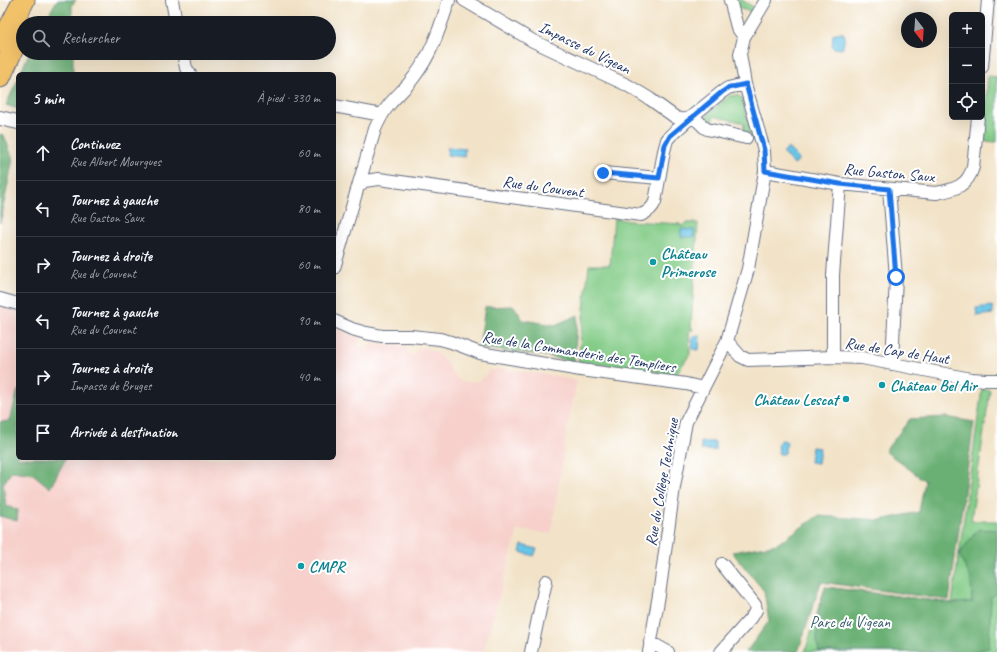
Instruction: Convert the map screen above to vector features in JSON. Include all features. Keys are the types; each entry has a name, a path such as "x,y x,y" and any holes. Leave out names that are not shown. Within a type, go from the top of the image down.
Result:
{"highway":[{"path":"0,46 24,0"},
{"path":"30,16 39,0"},
{"path":"0,77 16,42"}],"street":[{"path":"172,0 175,16"},
{"path":"336,261 375,129 389,105 414,78 427,56 435,39 449,0"},
{"name":"Impasse du Vigean","path":"464,0 533,41 627,85 675,117 686,120 691,117"},
{"path":"730,0 737,27 744,37"},
{"path":"765,171 764,150 746,84 740,54 744,37 766,0"},
{"path":"984,48 988,0"},
{"path":"184,60 189,72"},
{"name":"Rue du Couvent","path":"358,186 364,181 379,179 641,215 646,213 655,202 664,151 667,140 670,136 691,117 728,88 746,84"},
{"path":"336,106 382,115"},
{"path":"691,117 704,127 746,138"},
{"name":"Rue Gaston Saux","path":"765,171 840,184 936,193 948,191 957,188 966,181 972,173 974,167 978,120"},
{"name":"Rue du Collège Technique","path":"668,652 650,647 674,488 686,422 727,341 748,269 765,171"},
{"path":"603,173 659,178"},
{"path":"833,357 833,275 840,184"},
{"path":"889,189 896,277 892,364"},
{"path":"0,299 16,303"},
{"name":"Rue de la Commanderie des Templiers","path":"336,322 352,329 382,336 411,336 440,339 480,353 584,370 686,384 703,388"},
{"name":"Rue de Cap de Haut","path":"727,341 740,356 748,360 833,357 862,358 971,379 997,380"},
{"path":"721,652 752,617 756,610 755,605 722,564"},
{"path":"531,652 546,581"}],"shaded area":[{"path":"0,304 16,308 16,460 336,460 336,329 360,339 358,346 368,350 370,342 407,347 407,353 416,355 417,349 426,348 437,353 446,361 452,373 461,381 474,382 480,380 488,371 500,369 544,374 577,381 567,429 551,534 518,530 483,652 0,652"}],"green space":[{"path":"57,0 76,0 72,5 72,16 48,16"},
{"path":"735,0 742,0 755,8 753,12 737,8"},
{"path":"26,60 73,60 73,72 21,72"},
{"path":"988,76 997,77 997,142 983,141"},
{"path":"16,83 16,108 6,105"},
{"path":"737,95 742,98 751,134 743,132 744,123 714,116 711,124 707,120 709,113 729,96"},
{"path":"0,134 4,135 13,159 0,223"},
{"path":"614,218 629,221 680,224 680,226 685,225 685,223 698,223 691,326 693,330 689,330 690,354 675,376 649,370 578,362 589,265 610,265"},
{"path":"514,306 523,320 555,325 578,315 574,362 541,355 479,348 485,307"},
{"name":"Parc du Vigean","path":"982,389 990,390 971,521 997,521 997,652 805,652 825,587 952,603"},
{"path":"16,398 16,460 65,460 50,488 33,474 12,471 3,484 6,506 18,510 17,521 0,516 0,422 10,421"},
{"path":"946,417 974,422 949,600 821,582 798,652 746,652 769,621 764,591 732,552 777,544 818,516 880,520 919,512 925,481 885,451 910,419"},
{"name":"Parc du Vigean","path":"978,529 997,530 997,593 991,597 989,648 969,652 819,652 817,642 817,615 825,587 952,603 972,602 971,579 959,554"}],"water":[{"path":"843,33 845,35 842,49 832,47 833,34"},
{"path":"448,147 465,149 464,157 447,155"},
{"path":"788,148 799,159 794,165 783,153"},
{"path":"681,229 694,230 694,237 681,237"},
{"path":"992,306 993,314 977,316 976,308"},
{"path":"693,336 700,336 699,350 692,349"},
{"path":"782,440 786,441 787,444 785,453 779,454 779,442"},
{"path":"701,442 715,442 715,450 701,450"},
{"path":"812,447 820,448 818,463 810,462"},
{"path":"522,545 537,549 534,556 520,552"}],"place":[{"name":"Château Primerose","path":"653,262"},
{"name":"Château Bel Air","path":"882,385"},
{"name":"Château Lescat","path":"846,399"},
{"name":"CMPR","path":"301,566"}],"route":[{"path":"603,173 659,178 665,145 670,136 722,92 728,88 746,84 764,150 765,171 840,184 889,189 896,277"}]}
